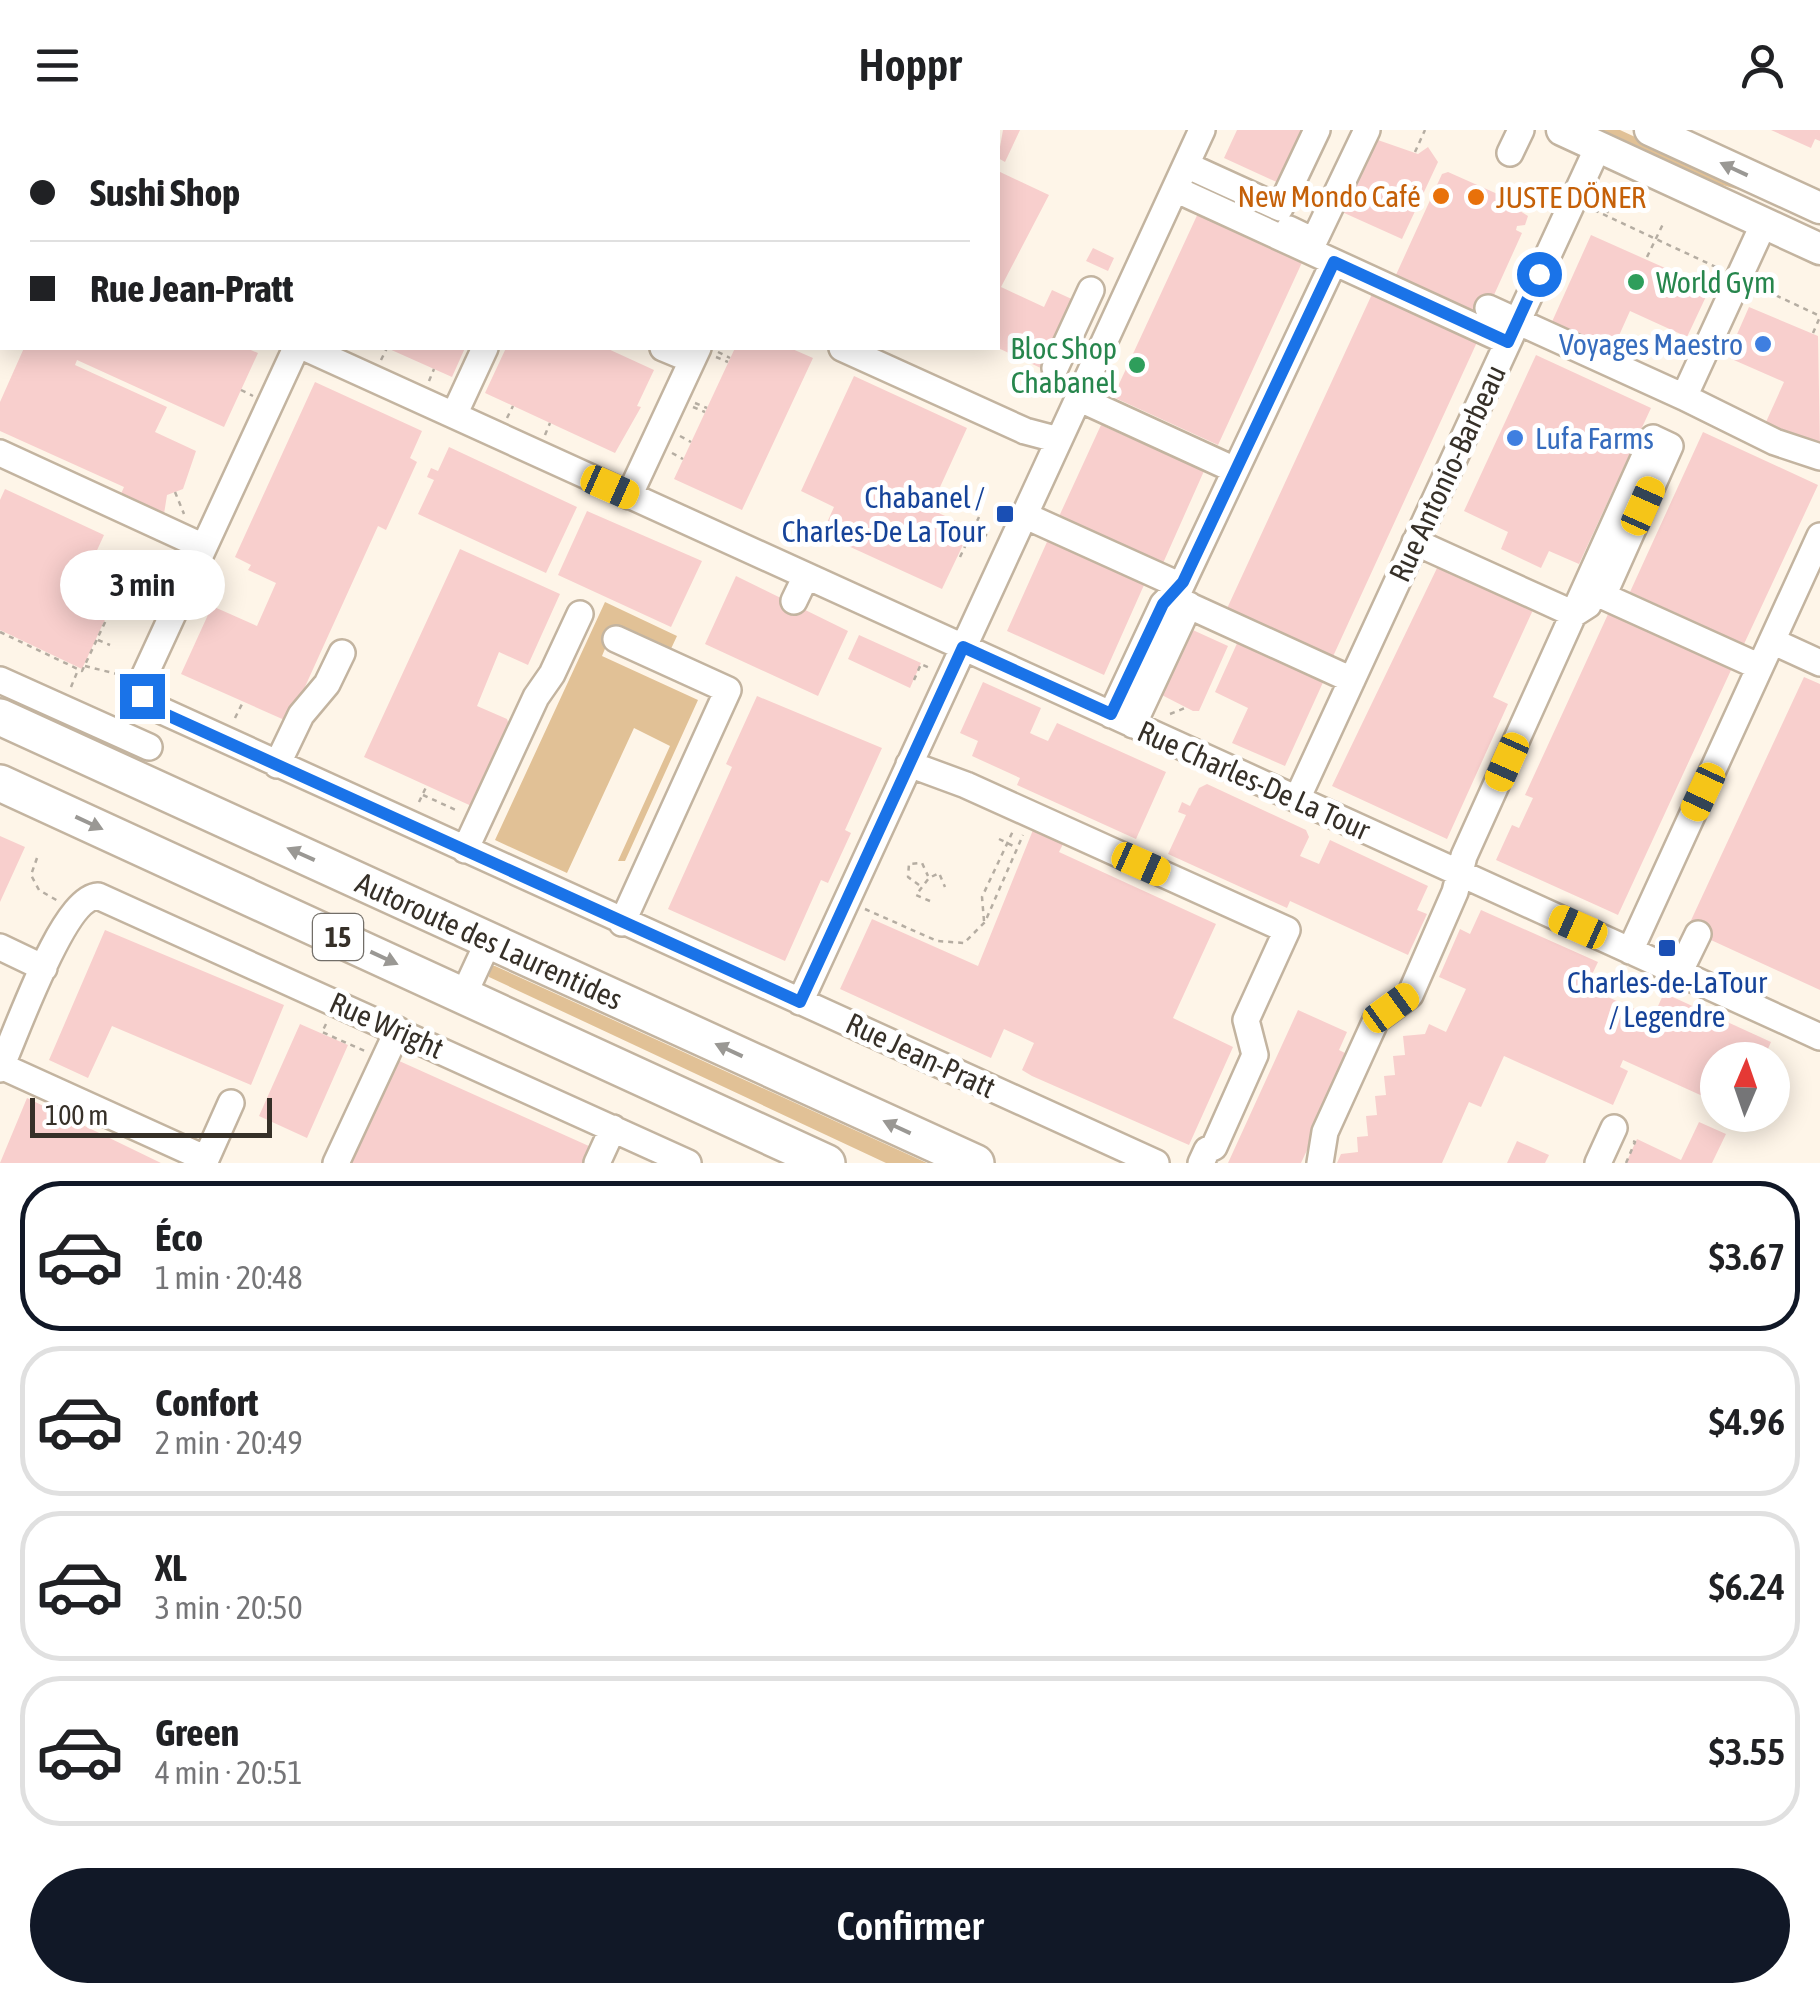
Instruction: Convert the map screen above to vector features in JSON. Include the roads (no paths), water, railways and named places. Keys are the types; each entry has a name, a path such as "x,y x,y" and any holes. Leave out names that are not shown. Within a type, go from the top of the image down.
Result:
{"highway":[{"name":"Autoroute des Laurentides","path":"0,718 108,748 489,940 976,1163"},
{"name":"Autoroute des Laurentides","path":"0,782 827,1163"}],"main road":[{"path":"1562,130 1820,249"},
{"path":"1650,130 1820,208"}],"street":[{"path":"800,1002 1202,130"},
{"path":"1180,177 1280,208 1317,130"},
{"path":"1312,246 1367,130"},
{"name":"Rue Antonio-Barbeau","path":"1297,799 1598,147"},
{"path":"1180,177 1312,246 1334,262 1516,324 1684,396 1776,442 1788,442 1820,458"},
{"path":"1684,396 1764,223"},
{"path":"1122,720 1334,262"},
{"path":"1055,368 1091,290"},
{"path":"1491,302 1516,324"},
{"path":"0,453 204,547 295,350"},
{"name":"Rue Charles-De La Tour","path":"310,350 1820,1038"},
{"path":"454,415 485,350"},
{"path":"629,496 705,354 677,350"},
{"path":"846,350 1025,431 1059,440"},
{"path":"1078,398 1235,470"},
{"path":"1320,1163 1325,1132 1376,1020 1410,995 1574,614 1598,584 1670,446 1653,438 1598,584"},
{"path":"1024,515 1352,680"},
{"path":"1630,951 1735,692 1760,667 1820,536"},
{"path":"1415,542 1574,614"},
{"name":"Rue Jean-Pratt","path":"204,547 142,681 142,696 156,710 1156,1163"},
{"path":"794,601 806,576"},
{"path":"1598,584 1760,667"},
{"path":"465,850 536,696 552,674 580,614"},
{"path":"1375,630 1398,641"},
{"path":"616,639 728,690 622,923"},
{"path":"1772,641 1820,663"},
{"path":"277,765 301,715 327,684 342,653"},
{"path":"0,680 108,748 149,747"},
{"path":"909,764 966,785 1287,930 1246,1020 1254,1056 1214,1147 1201,1163"},
{"name":"Rue Wright","path":"44,968 72,900 106,897 688,1163"},
{"path":"1679,973 1698,934"},
{"path":"464,994 489,940"},
{"path":"0,947 44,968 0,1072"},
{"path":"336,1163 398,1030"},
{"path":"0,1072 206,1159 231,1103"},
{"path":"0,1072 178,1163"},
{"path":"596,1163 612,1128"},
{"path":"1598,1163 1625,1135"}],"place":[{"name":"New Mondo Café","path":"1441,196"},
{"name":"JUSTE DÖNER","path":"1476,197"},
{"name":"World Gym","path":"1636,282"},
{"name":"Voyages Maestro","path":"1763,344"},
{"name":"Bloc Shop Chabanel","path":"1137,365"},
{"name":"Lufa Farms","path":"1515,438"},
{"name":"Chabanel / Charles-De La Tour","path":"1005,514"},
{"name":"Charles-de-LaTour / Legendre","path":"1667,948"}]}
